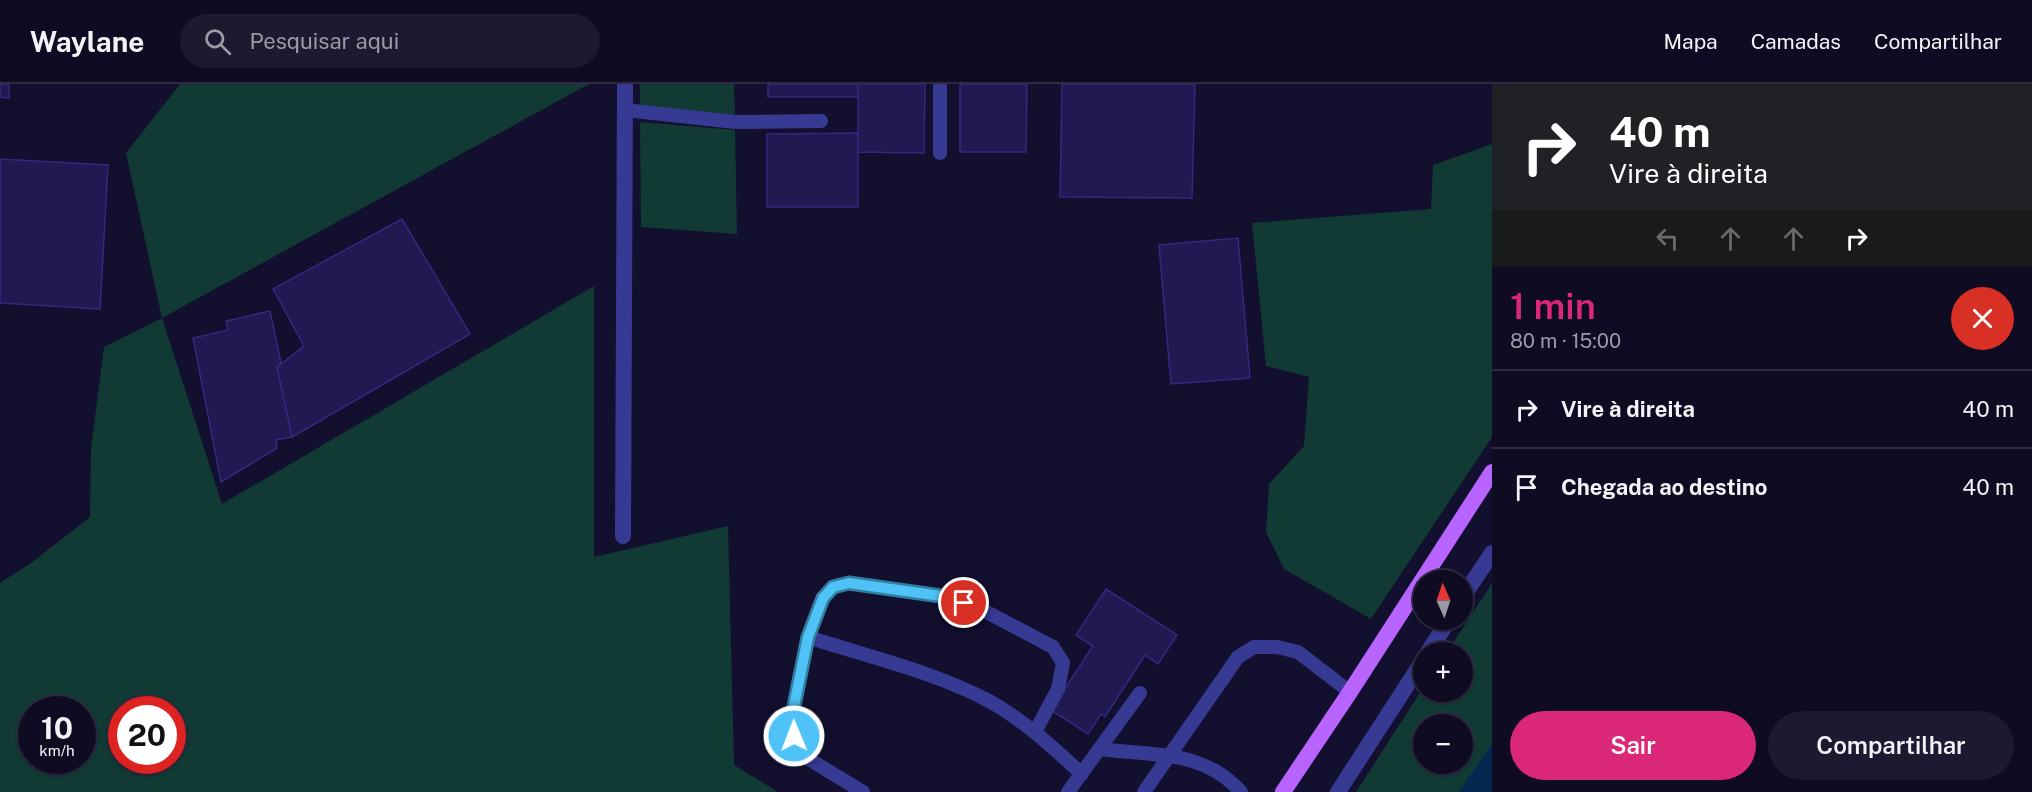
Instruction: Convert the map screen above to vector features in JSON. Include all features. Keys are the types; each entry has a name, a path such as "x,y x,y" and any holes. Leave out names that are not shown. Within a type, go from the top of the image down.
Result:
{"main road":[{"path":"1283,792 1492,472"}],"street":[{"path":"623,536 625,84"},
{"path":"1473,582 1492,553"},
{"path":"1338,792 1413,676"}],"lane":[{"path":"940,84 940,153"},
{"path":"625,110 735,122 821,121"},
{"path":"864,792 802,755 794,736 792,716 808,637 823,598 833,587 849,583 948,597 979,608 1053,647 1063,663 1058,689 1035,732"},
{"path":"808,637 954,684 990,702 1035,732 1082,774"},
{"path":"1143,792 1238,657 1254,647 1277,646 1298,652 1350,692"},
{"path":"1068,792 1140,693"},
{"path":"1100,749 1196,761 1216,771 1241,792"}],"green space":[{"path":"180,84 589,84 162,318 126,153"},
{"path":"640,84 734,84 735,115 640,107"},
{"path":"640,122 735,130 737,234 641,227"},
{"path":"1492,144 1492,437 1371,619 1284,569 1266,532 1269,484 1304,446 1309,377 1266,366 1252,223 1431,209 1433,165"},
{"path":"594,286 594,557 728,526 734,765 778,792 0,792 0,583 31,563 90,517 91,448 104,347 162,318 222,504"},
{"path":"1492,583 1492,745 1473,772 1473,714 1413,714 1413,774 1472,774 1459,792 1356,792 1414,702 1473,702 1473,642 1454,642 1461,630 1473,630 1473,612"}],"water":[{"path":"1492,745 1492,792 1459,792"}],"building":[{"path":"0,84 9,84 9,98 0,97"},
{"path":"768,84 858,84 858,97 768,97"},
{"path":"858,84 925,84 924,153 858,152"},
{"path":"960,84 1027,84 1026,152 960,152"},
{"path":"1062,84 1195,84 1192,198 1060,197"},
{"path":"858,133 858,207 767,207 767,134"},
{"path":"0,159 108,165 100,309 0,303"},
{"path":"402,219 470,334 292,437 277,367 304,346 273,289"},
{"path":"1238,238 1250,378 1171,384 1159,245"},
{"path":"270,311 281,363 277,367 292,437 276,440 277,448 221,482 193,338 228,330 226,321"},
{"path":"1106,589 1177,635 1158,664 1145,655 1105,717 1101,714 1088,734 1051,710 1093,646 1076,635"}],"route":[{"path":"794,736 792,716 808,637 823,598 833,587 849,583 948,597 964,603"}]}
